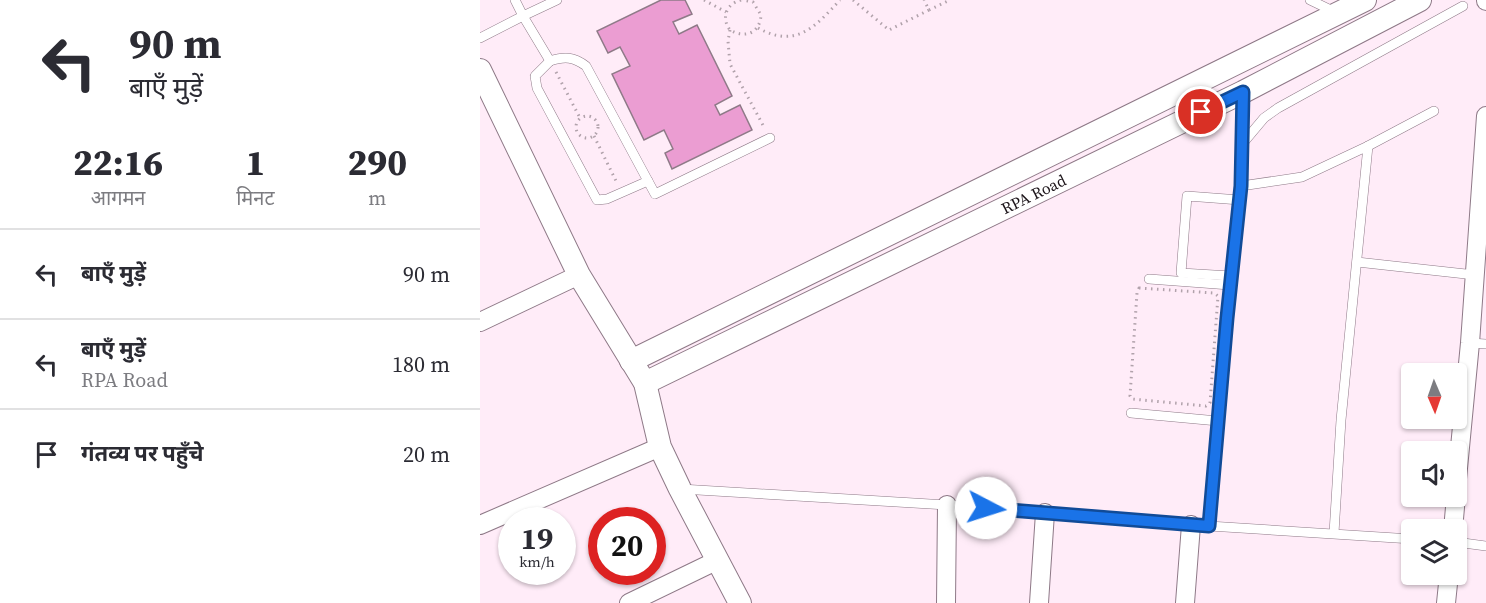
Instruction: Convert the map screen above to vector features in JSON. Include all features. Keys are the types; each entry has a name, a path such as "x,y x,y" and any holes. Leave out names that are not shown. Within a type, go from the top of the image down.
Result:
{"street":[{"path":"631,361 1365,0"},
{"name":"RPA Road","path":"645,383 1243,92 1420,0"},
{"path":"480,70 579,275 645,383 660,447 740,603"},
{"path":"1463,441 1478,344 1475,275 1486,116"},
{"path":"816,270 828,293"},
{"path":"480,322 579,275"},
{"path":"480,525 660,447"},
{"path":"946,505 946,603"},
{"path":"1039,603 1045,513"},
{"path":"1185,603 1200,525"},
{"path":"629,603 718,560"},
{"path":"1446,603 1448,585"}],"lane":[{"path":"515,0 550,61"},
{"path":"480,38 557,0"},
{"path":"1310,0 1340,14"},
{"path":"1243,143 1264,118 1278,108 1463,6"},
{"path":"648,181 607,200 597,200 537,88 535,76 541,68 550,61 569,58 576,59 586,66 648,181 655,194 770,138"},
{"path":"1200,525 1218,421 1240,200 1243,92"},
{"path":"1241,186 1302,177 1434,111"},
{"path":"1334,533 1341,420 1368,146"},
{"path":"1181,277 1187,196 1240,200"},
{"path":"1357,262 1475,275"},
{"path":"1149,279 1181,277 1231,280"},
{"path":"1131,412 1218,421"},
{"path":"680,489 946,505 1401,538"},
{"path":"1467,543 1486,546"}],"path":[{"path":"704,0 726,12"},
{"path":"730,30 743,35 754,32 760,21 759,11 753,3 741,0 731,4 726,12 725,20 730,30 727,56 770,138"},
{"path":"758,27 778,36 799,36 824,17 840,0"},
{"path":"853,0 890,30 950,0"},
{"path":"924,0 929,10"},
{"path":"550,61 580,118"},
{"path":"588,116 597,120 598,131 594,136 587,139 579,135 576,125 580,118 588,116"},
{"path":"594,136 622,193"},
{"path":"1139,288 1214,293 1218,296 1210,403 1206,406 1132,399 1130,396 1139,288"}],"building":[{"path":"661,0 685,0 692,14 673,22 679,34 697,25 732,96 715,105 720,115 740,105 752,130 672,169 665,153 673,149 664,130 644,140 612,74 630,66 620,47 608,53 597,31"}],"route":[{"path":"986,508 1209,526 1241,186 1243,92 1201,112"}]}
